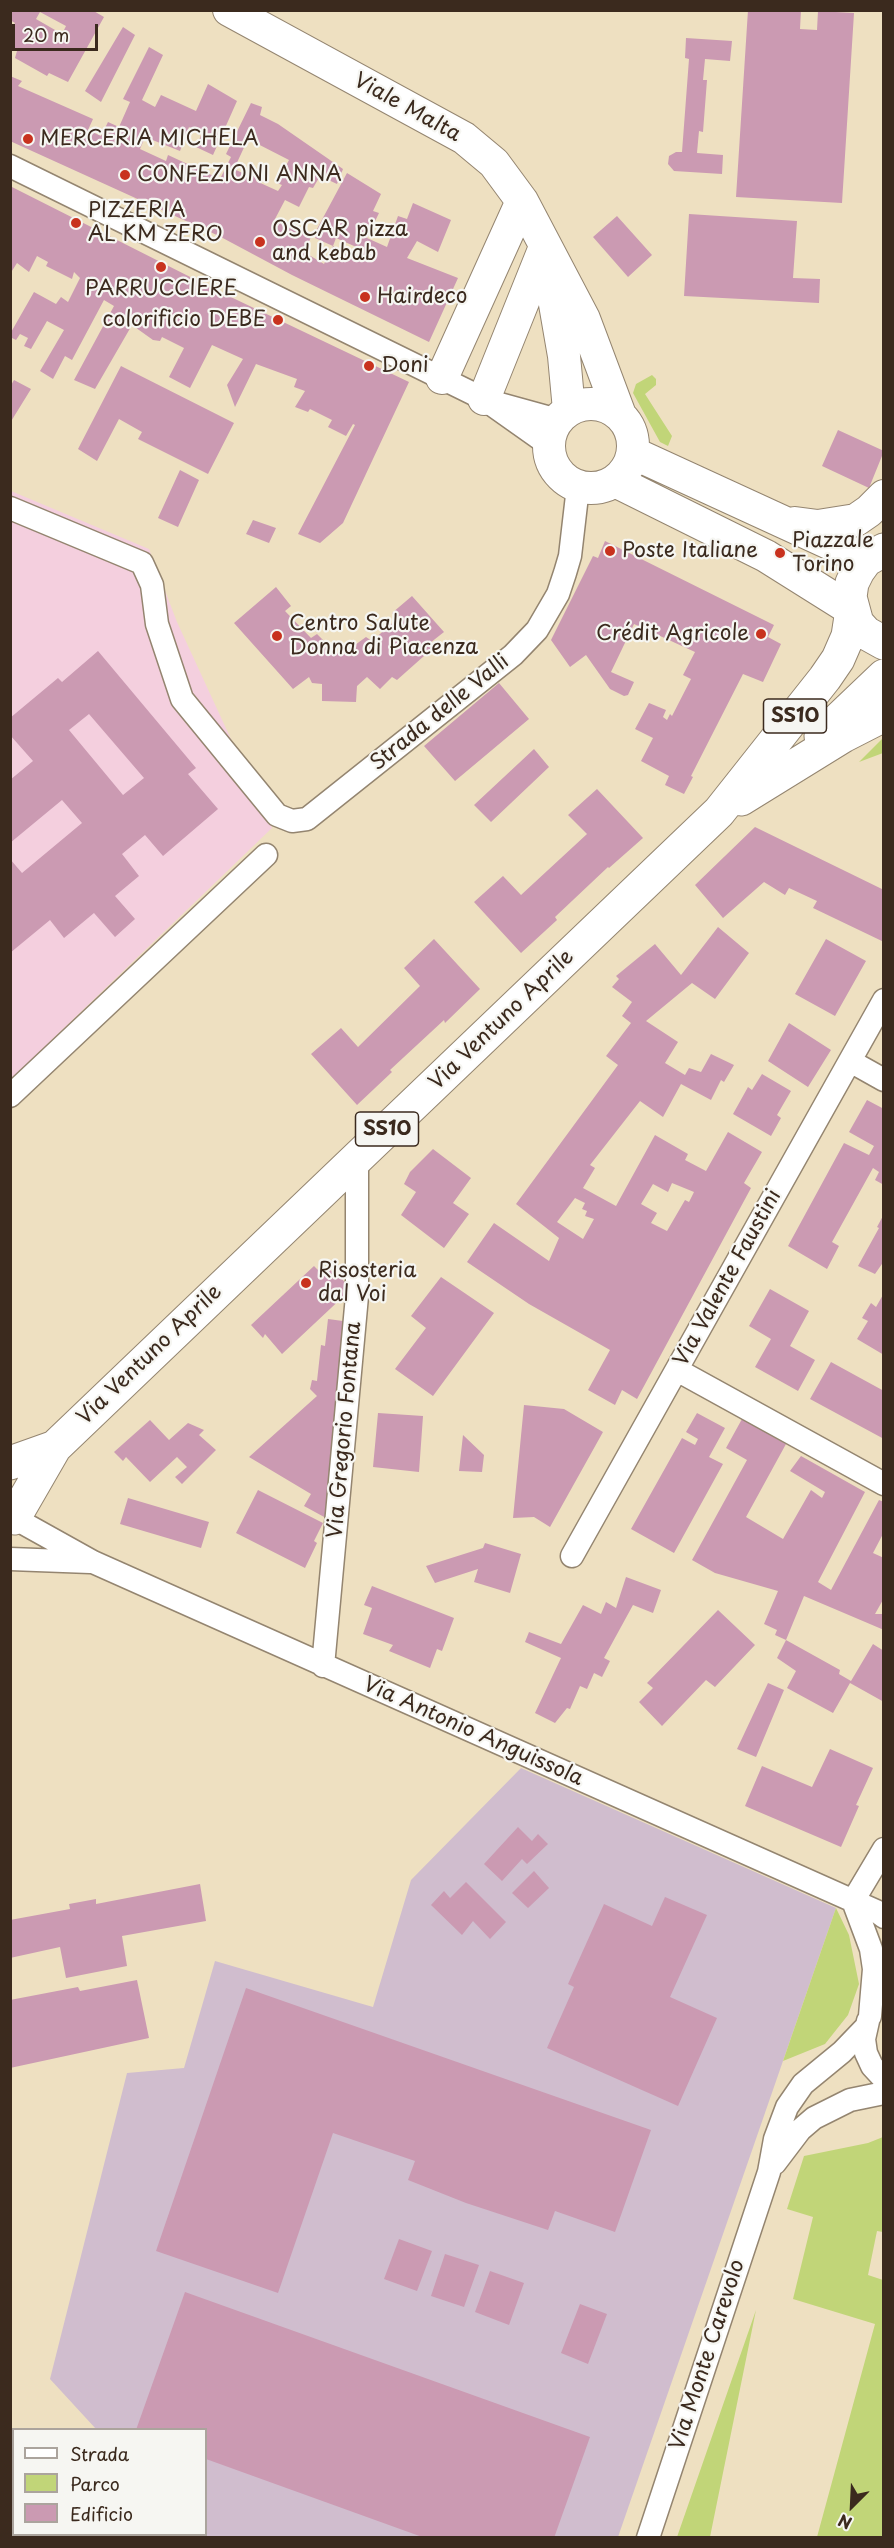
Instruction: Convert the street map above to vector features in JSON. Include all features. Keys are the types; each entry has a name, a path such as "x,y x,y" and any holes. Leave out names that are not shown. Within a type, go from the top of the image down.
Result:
{"main road":[{"name":"SS10","path":"852,610 850,597 852,583 858,571 875,555"},
{"path":"852,610 857,623 866,633 884,643"},
{"name":"Via Ventuno Aprile","path":"12,1520 55,1447 719,812 838,659 848,636 852,610"},
{"name":"SS10","path":"780,774 884,676"},
{"name":"SS10","path":"719,812 843,736 884,715"},
{"name":"Via Ventuno Aprile","path":"10,1463 55,1447"}],"street":[{"name":"Viale Malta","path":"229,10 464,138 494,163 522,201 584,319 620,415"},
{"path":"10,166 484,399 559,425"},
{"path":"442,378 522,201"},
{"name":"Viale Malta","path":"545,247 564,356 559,425"},
{"path":"484,399 545,247"},
{"path":"596,404 620,415 629,426 633,439 633,453 630,464 615,481 591,489 578,487 557,471 551,459 559,425 582,405 596,404"},
{"path":"633,453 783,522 875,555"},
{"path":"615,481 766,556 852,610"},
{"name":"Strada delle Valli","path":"10,508 142,562 152,585 157,624 182,699 277,815 292,821 307,819 513,655 537,630 558,594 570,556 578,487"},
{"path":"783,522 818,526 856,519 869,511 884,496"},
{"path":"10,1096 266,855"},
{"name":"Via Valente Faustini","path":"572,1556 884,1000"},
{"path":"850,1061 884,1080"},
{"name":"Via Gregorio Fontana","path":"323,1666 357,1296 357,1158"},
{"path":"676,1370 884,1484"},
{"name":"Via Antonio Anguissola","path":"12,1520 93,1562 876,1911 884,1917"},
{"name":"Via Antonio Anguissola","path":"10,1559 93,1562"},
{"path":"884,1850 853,1901 872,1949 873,2014 864,2039 866,2053 872,2066 884,2079"},
{"name":"Via Monte Carevolo","path":"648,2538 769,2172 775,2139 787,2107 795,2094 873,2014"},
{"name":"Via Monte Carevolo","path":"769,2172 786,2147 814,2118 850,2100 884,2093"}],"shaded area":[{"path":"11,491 149,549 177,622 272,828 11,1079"},
{"path":"521,1768 836,1908 618,2537 79,2537 207,2536 207,2428 95,2428 50,2379 127,2073 184,2068 215,1961 373,2007 411,1880"}],"green space":[{"path":"652,375 656,379 656,385 645,394 672,436 668,446 660,442 633,393 636,384"},
{"path":"883,738 883,753 859,762"},
{"path":"836,1908 849,1935 859,1984 848,2015 825,2044 783,2061"},
{"path":"883,2137 883,2232 877,2231 868,2275 883,2280 883,2537 817,2537 875,2324 793,2299 813,2217 787,2209 804,2156 868,2143"},
{"path":"756,2310 710,2537 677,2537"}],"building":[{"path":"10,10 92,10 104,17 68,82 49,73 47,76 15,58 17,51 10,47 10,31 15,23 10,20","holes":["40,12 66,26 62,34 36,19"]},
{"path":"748,10 801,10 800,29 817,30 818,11 854,13 842,203 736,197"},
{"path":"123,27 135,35 101,102 85,91"},
{"path":"686,38 732,41 730,61 705,59 703,80 707,80 703,132 699,131 697,153 723,155 722,174 674,171 668,164 669,156 682,152 689,59 685,58"},
{"path":"149,47 163,55 142,100 155,107 161,95 196,111 208,84 237,101 213,155 196,147 202,133 189,127 180,151 145,137 140,149 166,161 168,155 220,179 231,157 226,154 251,103 262,107 260,115 278,124 343,169 337,184 320,176 313,188 309,187 299,207 285,200 275,219 312,235 304,252 324,264 333,246 315,238 319,230 317,229 347,173 381,194 373,211 379,213 367,238 387,247 398,216 407,219 413,203 451,220 438,252 417,241 407,258 458,278 429,342 292,275 219,236 10,141 10,76 22,81 18,86 93,119 88,130 101,136 108,122 119,127 130,102 123,99","holes":["248,139 289,160 277,183 282,185 278,191 256,181 259,174 253,170 249,176 234,169","336,238 363,250 358,262 333,246"]},
{"path":"10,186 214,289 409,382 343,523 320,543 298,534 355,425 353,424 346,436 328,427 332,420 310,409 308,412 295,407 305,391 294,387 297,379 256,364 235,407 227,385 243,359 212,345 190,388 169,377 184,348 162,337 160,341 153,340 132,325 95,389 74,380 114,306 104,300 72,360 65,356 53,379 40,371 64,330 47,321 31,349 24,346 28,338 20,334 16,340 10,337 10,334 34,292 56,304 61,297 68,302 80,278 74,272 72,279 46,266 48,262 37,256 29,272 17,263 10,274"},
{"path":"689,214 797,221 793,278 820,279 819,303 684,296"},
{"path":"617,216 652,255 628,277 593,237"},
{"path":"121,366 234,423 208,474 138,439 142,432 119,419 97,461 78,449"},
{"path":"14,380 31,389 10,423 10,387"},
{"path":"838,430 884,451 869,488 822,466"},
{"path":"180,470 199,480 178,527 158,518"},
{"path":"253,520 276,528 269,543 246,534"},
{"path":"605,541 774,625 768,637 781,644 763,682 743,674 684,794 665,785 669,776 641,761 653,738 635,729 649,703 666,710 663,717 667,720 670,714 672,716 691,679 683,675 695,652 634,624 611,672 634,682 628,695 624,696 610,689 586,655 570,667 551,640 593,556 598,558"},
{"path":"276,587 291,606 285,611 311,638 317,634 341,655 366,637 372,641 397,619 392,613 412,596 444,632 430,643 433,648 397,680 392,677 380,689 367,677 357,686 356,702 322,701 322,684 312,683 309,677 293,689 234,623"},
{"path":"98,651 196,768 188,774 218,809 163,856 145,835 122,854 139,876 115,896 135,919 115,937 94,913 64,938 50,920 10,953 10,859 22,873 82,823 62,800 10,843 10,780 33,761 10,735 10,718 58,678 62,682","holes":["89,714 144,778 123,795 69,730"]},
{"path":"499,683 529,719 455,781 424,746"},
{"path":"534,749 549,767 491,822 474,805"},
{"path":"597,789 643,838 608,867 555,917 557,920 521,953 474,902 503,876 521,895 587,834 568,815"},
{"path":"755,827 884,890 884,942 813,908 817,901 789,888 785,895 764,882 723,918 695,885"},
{"path":"718,927 749,953 715,999 692,983 646,1021 678,1042 665,1063 685,1075 689,1068 701,1072 711,1054 734,1065 724,1082 721,1080 711,1100 681,1084 663,1117 640,1101 590,1165 595,1168 583,1188 616,1206 655,1135 688,1154 685,1160 706,1171 728,1132 762,1152 744,1183 751,1188 637,1399 622,1390 615,1405 588,1390 610,1350 529,1304 467,1262 494,1223 549,1261 559,1238 516,1204 618,1065 606,1056 631,1023 622,1016 632,1002 612,987 619,979 616,976 655,944 681,975","holes":["672,1183 694,1192 689,1202 685,1200 667,1231 651,1223 657,1213 641,1204 653,1184 668,1192","575,1198 585,1203 582,1209 587,1211 585,1216 594,1219 583,1239 557,1222"]},
{"path":"434,939 480,989 445,1023 444,1020 390,1070 392,1072 357,1105 311,1054 341,1028 358,1047 420,986 404,968"},
{"path":"826,939 866,961 835,1016 795,994"},
{"path":"789,1023 831,1050 808,1087 768,1061"},
{"path":"762,1074 791,1091 777,1115 781,1118 771,1136 733,1114 748,1087 752,1090"},
{"path":"867,1100 884,1109 884,1185 875,1180 879,1172 873,1168 832,1242 839,1246 827,1269 788,1246 844,1143 869,1155 874,1146 849,1132"},
{"path":"433,1149 471,1178 453,1203 469,1214 444,1248 401,1215 416,1192 404,1184 410,1172"},
{"path":"884,1214 884,1261 875,1274 858,1266"},
{"path":"314,1266 321,1273 327,1266 336,1276 337,1273 347,1285 347,1293 282,1354 265,1334 263,1338 251,1325"},
{"path":"441,1277 494,1313 433,1396 395,1369 426,1328 411,1316"},
{"path":"770,1289 809,1311 790,1346 815,1360 798,1391 755,1367 771,1339 749,1326"},
{"path":"884,1293 884,1355 857,1339 868,1321 862,1318 871,1303 876,1307"},
{"path":"328,1319 343,1321 326,1518 304,1506 311,1494 249,1457 317,1396 310,1389 312,1380 317,1381 321,1345 325,1346"},
{"path":"831,1362 884,1391 884,1439 810,1399"},
{"path":"524,1405 564,1409 603,1432 550,1527 534,1517 513,1518"},
{"path":"378,1413 423,1416 419,1472 373,1467"},
{"path":"697,1413 725,1428 709,1457 723,1464 674,1553 631,1529 682,1438 695,1445 698,1439 686,1432"},
{"path":"742,1419 786,1444 746,1517 783,1539 811,1490 822,1498 825,1492 790,1471 801,1456 865,1492 818,1582 831,1590 879,1500 884,1502 884,1532 873,1553 884,1558 884,1598 875,1614 884,1614 884,1630 804,1596 786,1640 775,1635 777,1630 764,1624 778,1591 715,1573 692,1560 747,1460 726,1448"},
{"path":"150,1420 169,1440 188,1423 204,1430 199,1435 216,1450 182,1484 175,1477 187,1467 177,1457 150,1482 126,1457 123,1461 114,1452"},
{"path":"463,1435 484,1455 482,1472 459,1471"},
{"path":"258,1490 323,1523 314,1541 317,1543 305,1568 236,1533"},
{"path":"128,1498 209,1522 201,1548 120,1524"},
{"path":"485,1543 521,1554 510,1593 474,1582 478,1569 435,1583 426,1566 483,1548"},
{"path":"626,1577 661,1590 653,1613 633,1605 604,1658 610,1661 602,1677 594,1673 587,1689 580,1686 570,1709 567,1708 555,1723 535,1713 561,1658 525,1642 529,1632 561,1644 583,1605 601,1614 606,1602 616,1608"},
{"path":"372,1586 454,1618 442,1651 437,1649 430,1668 389,1651 393,1645 363,1634 372,1608 364,1605"},
{"path":"718,1610 755,1645 715,1687 706,1680 662,1726 639,1702 653,1688 647,1683"},
{"path":"786,1640 840,1670 839,1674 851,1681 873,1644 884,1651 884,1702 850,1683 833,1713 787,1688 796,1671 777,1658"},
{"path":"768,1683 784,1690 756,1757 737,1749"},
{"path":"830,1749 873,1768 856,1805 859,1806 841,1847 745,1806 762,1766 812,1787"},
{"path":"518,1827 532,1841 538,1834 548,1844 527,1864 522,1859 502,1881 484,1864"},
{"path":"534,1871 549,1888 528,1908 512,1893"},
{"path":"466,1882 506,1922 490,1939 473,1921 462,1935 431,1905 444,1891 450,1898"},
{"path":"200,1884 206,1921 122,1936 127,1966 66,1978 60,1947 10,1958 10,1920 70,1909 69,1904 96,1899 96,1904"},
{"path":"665,1897 707,1915 670,1997 717,2018 678,2106 547,2048 574,1987 568,1984 604,1904 652,1926"},
{"path":"137,1980 149,2038 10,2068 10,2000 78,1987 80,1991"},
{"path":"246,1988 651,2130 615,2232 555,2211 548,2230 466,2203 408,2180 415,2161 333,2133 278,2293 156,2251"},
{"path":"399,2239 432,2251 417,2291 384,2279"},
{"path":"445,2254 479,2265 464,2307 431,2296"},
{"path":"490,2271 524,2283 509,2325 475,2312"},
{"path":"185,2292 590,2437 554,2538 425,2538 207,2459 207,2428 137,2428"},
{"path":"580,2304 607,2314 588,2364 561,2353"}],"place":[{"name":"MERCERIA MICHELA","path":"28,139"},
{"name":"CONFEZIONI ANNA","path":"125,175"},
{"name":"PIZZERIA AL KM ZERO","path":"76,223"},
{"name":"OSCAR pizza and kebab","path":"260,242"},
{"name":"PARRUCCIERE","path":"161,267"},
{"name":"Hairdeco","path":"365,297"},
{"name":"colorificio DEBE","path":"278,320"},
{"name":"Doni","path":"369,366"},
{"name":"Poste Italiane","path":"610,551"},
{"name":"Piazzale Torino","path":"780,553"},
{"name":"Crédit Agricole","path":"761,634"},
{"name":"Centro Salute Donna di Piacenza","path":"277,636"},
{"name":"Risosteria dal Voi","path":"306,1283"}]}
